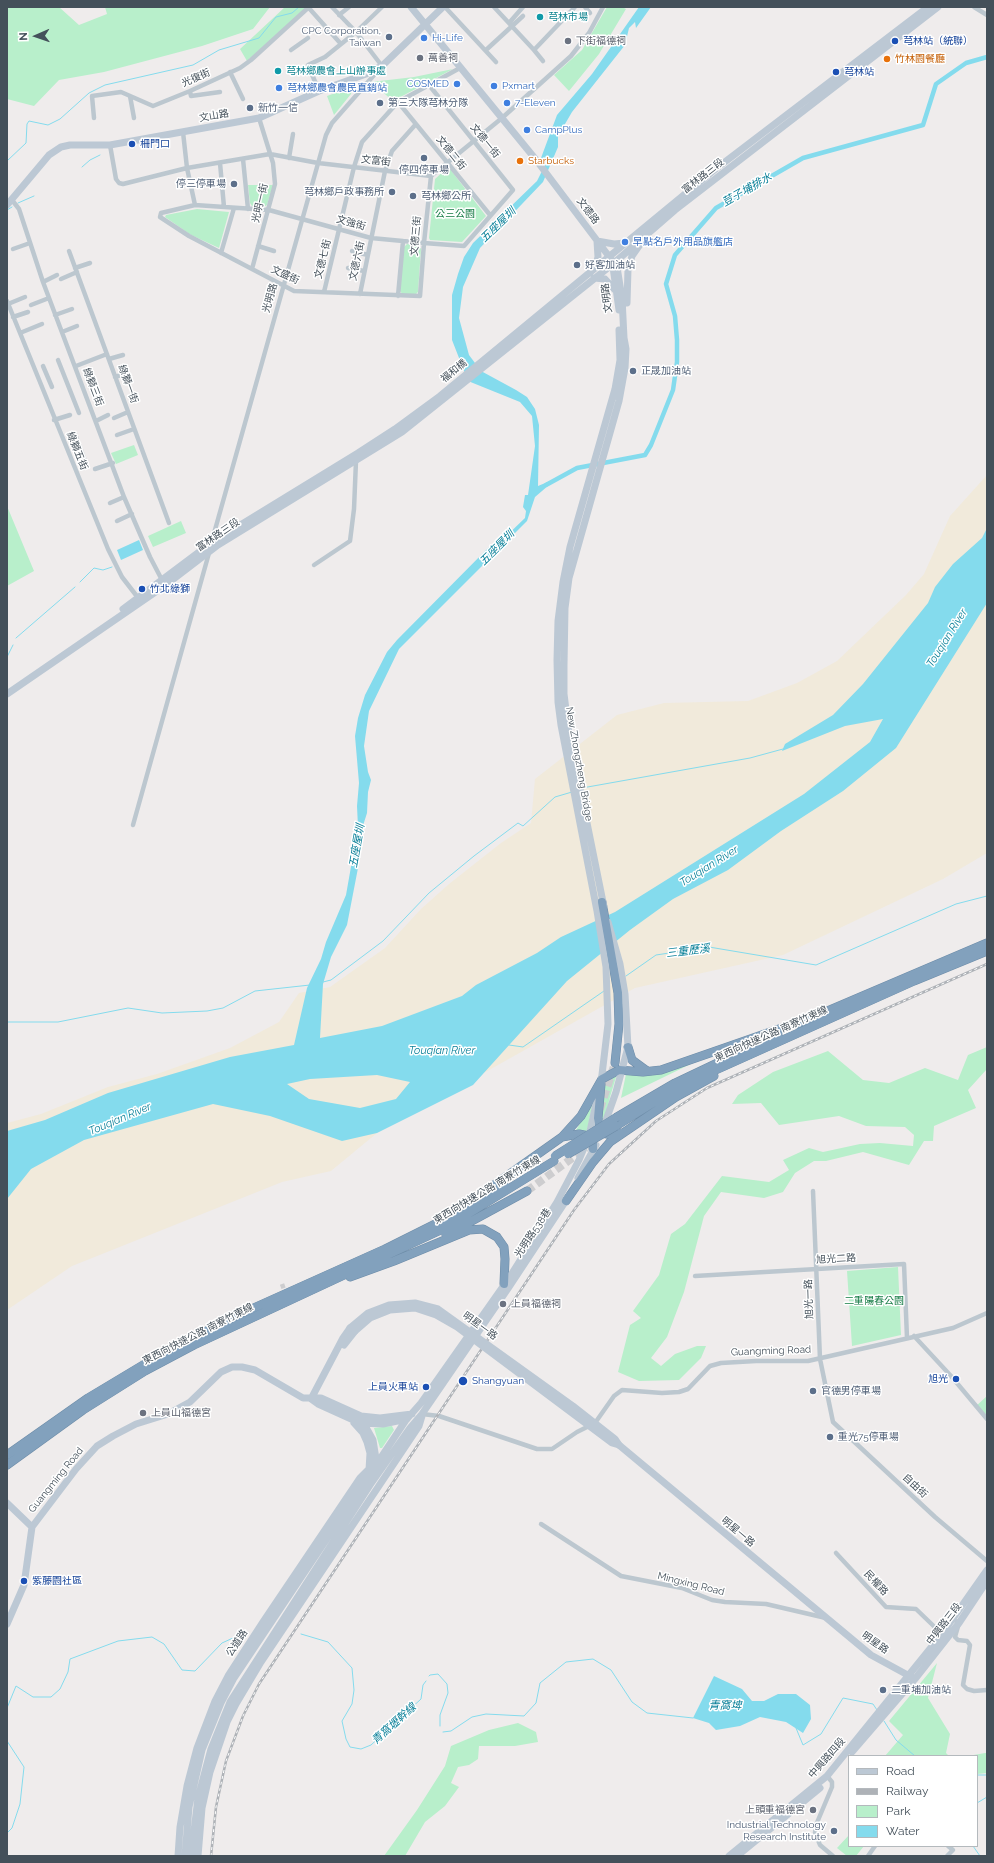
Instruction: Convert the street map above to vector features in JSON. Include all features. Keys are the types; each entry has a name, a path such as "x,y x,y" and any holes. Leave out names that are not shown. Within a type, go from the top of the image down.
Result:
{"highway":[{"path":"602,902 618,993 619,1024 615,1063"},
{"name":"東西向快速公路 南寮竹東線","path":"7,1464 83,1410 145,1372 194,1345 445,1228 555,1159 617,1117 676,1082 766,1040 802,1021 987,943"},
{"name":"東西向快速公路 南寮竹東線","path":"7,1456 88,1398 163,1353 238,1315 377,1253 445,1219 616,1126 656,1101 698,1078 914,981 987,951"},
{"path":"445,1219 562,1137 580,1116 602,1079 622,1070 647,1072 662,1070 802,1021"},
{"path":"628,1048 632,1060 647,1072"},
{"path":"566,1201 606,1147 676,1097 747,1057"},
{"path":"602,1079 598,1118 602,1133 613,1135 626,1132"},
{"path":"562,1137 579,1134 589,1136 593,1140 593,1149"},
{"path":"418,1251 527,1191"},
{"path":"315,1288 394,1261 469,1230 478,1229 488,1231 497,1237 504,1247 504,1284"}],"street":[{"path":"309,7 341,44"},
{"name":"光復街","path":"94,118 92,96 121,92 153,106 190,91 230,72 251,60 309,7"},
{"path":"332,7 356,32 382,66"},
{"path":"339,15 349,7"},
{"path":"319,91 308,65 325,57 356,32 382,7"},
{"path":"411,7 502,118"},
{"path":"444,7 496,62"},
{"name":"文山路","path":"9,202 49,155 57,149 70,145 110,145 259,118 319,91 366,74 382,66 444,7"},
{"path":"494,7 543,61"},
{"path":"486,50 510,24 523,7"},
{"path":"534,50 575,7"},
{"path":"585,7 590,13"},
{"path":"431,176 502,118 571,56 588,33 603,7"},
{"name":"富林路三段","path":"558,302 614,263 681,205 893,37 928,7"},
{"name":"富林路三段","path":"893,37 938,7"},
{"path":"974,7 987,15"},
{"path":"510,24 523,16"},
{"path":"291,50 308,38"},
{"name":"富林路三段","path":"483,364 558,302 595,268 713,171 868,57"},
{"name":"光明路","path":"133,825 326,135 332,123 382,66"},
{"name":"文德七街","path":"324,292 354,167 362,142 398,102 460,68"},
{"path":"230,72 242,99"},
{"name":"文德一街","path":"429,86 513,190"},
{"path":"190,91 191,96 220,92"},
{"path":"130,96 134,118"},
{"name":"文德二街","path":"398,102 490,216"},
{"name":"光明一街","path":"252,269 275,184 274,168 259,118"},
{"name":"文德路","path":"502,118 537,161 614,263"},
{"name":"文德六街","path":"360,294 385,171 392,152 416,124"},
{"path":"183,132 187,168 195,205"},
{"path":"289,158 293,134"},
{"name":"文富街","path":"110,145 116,179 119,183 123,184 187,168 270,154 318,163 431,176"},
{"path":"243,159 248,208"},
{"path":"220,163 224,207"},
{"name":"文德三街","path":"420,296 431,176"},
{"name":"文強街","path":"161,213 195,205 269,210 371,238 464,246 513,190"},
{"name":"綠獅三街","path":"9,202 19,209 55,315 113,463 124,497 162,580"},
{"path":"221,252 234,208"},
{"name":"文盛街","path":"161,213 160,217 175,227 294,291 420,296"},
{"path":"626,349 628,337 628,269 632,256 644,238"},
{"path":"595,268 598,257 597,240 614,244 625,243"},
{"path":"398,296 403,241"},
{"path":"13,249 30,243"},
{"path":"258,246 274,251"},
{"name":"綠獅一街","path":"69,251 170,523"},
{"path":"352,251 368,255"},
{"path":"43,282 59,277 90,263"},
{"name":"文明路","path":"600,454 619,369 618,307 613,267 614,263"},
{"name":"文明路","path":"600,454 619,401 625,368 626,349 624,338 622,292 617,267 614,263"},
{"path":"348,268 364,271"},
{"path":"594,278 608,282 616,292"},
{"path":"8,303 24,297"},
{"path":"31,304 49,298"},
{"name":"綠獅五街","path":"8,303 54,420 108,550 122,577 140,600"},
{"path":"55,315 72,309"},
{"path":"13,317 28,312"},
{"path":"20,333 42,324"},
{"path":"62,332 77,326"},
{"path":"76,366 107,354"},
{"path":"109,359 123,355"},
{"path":"58,360 79,412"},
{"name":"福和橋","path":"442,398 483,364"},
{"path":"43,366 52,387"},
{"path":"115,376 127,372"},
{"name":"富林路三段","path":"7,689 140,600 162,580 211,543 364,449 442,398"},
{"name":"富林路三段","path":"7,694 209,552 402,432 442,398"},
{"path":"114,418 128,412"},
{"path":"54,420 70,415"},
{"path":"96,421 108,415"},
{"path":"118,436 134,429"},
{"path":"74,434 85,461"},
{"name":"New Zhongzheng Bridge","path":"600,454 570,578 565,608 564,694 569,734 602,902 620,964 627,1018 628,1048"},
{"name":"New Zhongzheng Bridge","path":"600,454 570,547 563,582 558,621 558,674 561,726 597,911 606,967 608,1024 602,1079"},
{"path":"314,565 350,541 354,509 356,461"},
{"path":"95,469 113,463"},
{"path":"110,503 124,497"},
{"path":"117,521 132,514"},
{"name":"光明路538巷","path":"422,1414 566,1201 602,1133 610,1114 628,1048"},
{"name":"光明路538巷","path":"409,1416 427,1394 504,1284 557,1202 579,1160 589,1136 602,1079"},
{"name":"旭光一路","path":"813,1191 820,1359 833,1422"},
{"name":"旭光二路","path":"695,1276 904,1264 907,1338"},
{"name":"明星一路","path":"311,1399 343,1338 368,1313 389,1305 415,1303 438,1310 573,1406 615,1439 619,1445 826,1618"},
{"name":"Guangming Road","path":"7,1624 24,1585 32,1527 76,1468 97,1446 136,1424 168,1414 190,1402 218,1374 226,1369 242,1367 255,1370 303,1398 322,1398 354,1414 366,1418 422,1414 439,1416 537,1449 548,1450 556,1447 577,1432 595,1423 614,1396 622,1390 662,1393 679,1392 688,1389 710,1366 721,1363 756,1361 801,1362 820,1359 953,1328 987,1312"},
{"path":"914,1336 951,1376 987,1419"},
{"name":"Guangming Road","path":"311,1399 347,1418 365,1424 390,1423 409,1416"},
{"name":"公道路","path":"340,1512 365,1482 373,1465 373,1440 365,1424 354,1414"},
{"name":"公道路","path":"191,1856 198,1798 211,1750 227,1708 256,1659 410,1428 422,1414"},
{"name":"公道路","path":"198,1856 202,1808 210,1772 227,1722 236,1704 260,1662 419,1426 422,1414"},
{"name":"公道路","path":"178,1856 180,1827 186,1786 197,1748 211,1719 245,1660 340,1512 409,1416"},
{"name":"公道路","path":"347,1418 359,1427 366,1437 377,1477 376,1489"},
{"name":"自由街","path":"833,1422 935,1517 987,1560"},
{"path":"7,1503 32,1527"},
{"name":"Mingxing Road","path":"541,1524 621,1576 682,1588 712,1600 766,1604 826,1618"},
{"name":"民權路","path":"836,1553 886,1607 916,1609 944,1636"},
{"path":"944,1636 956,1621 987,1570"},
{"name":"中興路三段","path":"956,1621 987,1581"},
{"name":"明星路","path":"826,1618 871,1655 915,1679"},
{"path":"956,1621 955,1637 958,1640 967,1641 970,1645 963,1685 967,1689 974,1691 987,1690"},
{"name":"中興路四段","path":"729,1856 828,1778 908,1674 944,1636"},
{"name":"中興路三段","path":"915,1679 944,1636"},
{"name":"中興路四段","path":"848,1755 915,1679"},
{"name":"公道路","path":"185,1856 186,1828 193,1788 211,1719"},
{"name":"中興路四段","path":"737,1856 828,1778 848,1755"},
{"path":"828,1778 832,1787 816,1825 815,1833 820,1845 832,1856"},
{"path":"868,1856 874,1847"},
{"path":"947,1856 953,1850 949,1847"}],"green space":[{"path":"7,7 59,7 79,25 107,14 105,7 270,7 253,29 202,46 104,72 59,80 34,106 7,99"},
{"path":"285,7 308,7 247,61 240,49"},
{"path":"607,7 622,7 626,9 599,54 569,91 554,75 582,50"},
{"path":"453,69 393,101 371,82 414,77"},
{"path":"349,88 352,89 351,94 334,115 327,96"},
{"name":"公三公園","path":"446,169 450,169 486,216 462,242 430,240 429,238 435,179"},
{"path":"248,185 273,185 267,205 264,207 252,206 250,203"},
{"path":"197,209 229,212 219,248 191,235 165,217 166,215"},
{"path":"407,244 418,245 421,249 418,292 415,295 403,295 400,291 404,247"},
{"path":"134,445 138,455 116,464 111,453"},
{"path":"7,506 34,571 7,586"},
{"path":"181,521 186,533 153,547 148,536"},
{"path":"987,1047 987,1069 968,1090 976,1108 934,1126 933,1141 924,1141 909,1165 863,1152 826,1161 814,1161 795,1173 783,1192 764,1198 721,1192 704,1216 684,1292 667,1337 651,1358 661,1366 675,1354 697,1346 706,1346 701,1358 679,1380 639,1381 618,1372 630,1325 641,1318 633,1311 659,1275 671,1234 685,1224 722,1176 769,1182 789,1170 783,1160 809,1148 823,1152 860,1144 880,1143 913,1146 914,1135 905,1127 866,1126 839,1116 779,1125 761,1103 732,1104 738,1095 773,1072 828,1051 863,1080 889,1083 925,1068 958,1080 968,1055"},
{"path":"699,1060 621,1098 626,1074"},
{"path":"617,1074 602,1129 601,1116 605,1081"},
{"path":"593,1102 587,1131 576,1130"},
{"name":"二重陽春公園","path":"898,1267 901,1335 852,1346 847,1271"},
{"path":"987,1396 987,1420 975,1407"},
{"path":"392,1426 394,1430 382,1448 380,1448 374,1428"},
{"path":"937,1663 928,1698 950,1734 946,1753 948,1755 886,1755 903,1735 889,1721"},
{"path":"518,1723 536,1732 538,1742 515,1746 479,1746 478,1759 469,1765 458,1767 451,1783 459,1787 445,1806 425,1822 405,1856 384,1856 417,1810 445,1766 451,1746 489,1730"},
{"path":"987,1753 987,1773 978,1774 978,1755 974,1755"},
{"path":"848,1836 848,1847 863,1847 856,1856 847,1856 837,1848"}],"sand":[{"path":"987,475 987,853 943,879 783,955 635,988 377,1133 331,1171 282,1182 72,1266 7,1310 7,1123 41,1114 108,1087 157,1074 230,1048 279,1022 299,993 330,987 385,948 421,909 449,884 501,843 531,823 535,779 617,715 664,703 748,701 797,683 837,661 906,595 924,574 950,516"}],"water":[{"name":"Touqian River","path":"639,7 651,7 636,28 635,22 629,28 625,45 572,112 558,136 558,147 543,182 480,248 463,287 459,318 469,355 481,371 527,397 535,409 539,425 538,486 550,481 549,485 535,497 527,521 399,649 369,711 364,746 368,772 371,780 368,792 367,813 361,832 358,868 347,925 331,957 323,984 320,1038 382,1026 462,996 476,985 537,953 561,937 615,912 804,794 870,742 883,719 845,726 782,751 785,744 833,715 863,684 928,603 935,587 953,564 982,538 987,528 987,603 896,748 843,791 781,831 728,870 673,899 630,930 567,981 473,1085 377,1133 342,1141 270,1116 213,1104 84,1140 31,1169 7,1199 7,1131 45,1120 108,1093 230,1057 294,1045 307,988 321,959 326,942 346,895 358,827 357,806 359,783 355,736 358,718 365,695 387,652 397,640 491,545 499,543 525,518 526,511 523,507 525,495 528,495 535,446 532,416 520,402 468,381 452,340 452,295 458,274 464,257 473,243 537,181 546,163 541,158 557,115 592,74","holes":["377,1075 410,1082 396,1099 360,1108 309,1099 287,1084 310,1079"]},
{"path":"139,540 143,550 121,560 117,550"},
{"name":"青窩埤","path":"714,1676 742,1689 752,1701 764,1701 778,1694 796,1694 810,1705 811,1719 803,1733 786,1722 760,1717 740,1726 716,1730 709,1723 693,1718"}],"waterway":[{"path":"7,161 26,143 27,124 29,121 48,125 60,119 89,93 105,85 193,65 219,50 259,38 276,17 292,13 299,7"},
{"name":"荳子埔排水","path":"546,485 577,468 645,455 651,445 673,390 677,362 675,316 666,284 675,255 716,208 803,158 923,125 936,84 966,63 987,57"},
{"path":"82,167 90,160 100,155"},
{"path":"18,203 34,196"},
{"path":"7,210 12,207"},
{"path":"80,582 94,568 103,570 112,567"},
{"path":"16,638 75,587"},
{"path":"7,657 13,645"},
{"path":"582,788 750,758 783,749"},
{"path":"323,982 331,980 383,941 429,893 474,856 518,823 523,826 555,797 572,792"},
{"name":"三重歷溪","path":"626,976 656,955 709,947 816,965 956,904 987,896"},
{"path":"7,1022 58,1022 128,1008 162,1013 207,1011 223,1008 255,991 310,985"},
{"name":"三重歷溪","path":"509,1045 523,1047 604,991"},
{"name":"青窩壢幹線","path":"301,1634 328,1642 352,1668 354,1690 352,1704 342,1721 346,1739 350,1747 361,1749 371,1745 421,1699 423,1685 426,1681"},
{"name":"青窩壢幹線","path":"7,1708 16,1686 33,1697 51,1697 60,1689 68,1672 70,1659 118,1641 152,1637 164,1644 182,1670 195,1671 222,1643 233,1638"},
{"name":"青窩壢幹線","path":"443,1732 451,1731 472,1717 486,1714 524,1716 536,1703 540,1683 566,1662 593,1659 611,1670 632,1702 647,1713 693,1718"},
{"name":"青窩壢幹線","path":"429,1676 438,1674 447,1684 448,1693 440,1715 440,1726"},
{"name":"青窩壢幹線","path":"796,1728 803,1745 821,1734 843,1698 873,1704 877,1710"},
{"name":"青窩壢幹線","path":"884,1721 896,1740 914,1755"},
{"name":"青窩壢幹線","path":"7,1741 24,1767 20,1804 12,1828 7,1833"},
{"name":"青窩壢幹線","path":"978,1775 987,1775"},
{"path":"978,1802 987,1797"},
{"path":"974,1847 980,1856"}],"tunnel":[{"path":"600,1109 615,1063"},
{"path":"527,1191 586,1148"},
{"path":"282,1284 286,1295"}],"railway":[{"path":"211,1856 216,1807 226,1761 243,1716 259,1684 574,1210 609,1164 656,1121 707,1088 987,964"}],"place":[{"name":"芎林市場","path":"540,17"},
{"name":"CPC Corporation, Taiwan","path":"389,37"},
{"name":"Hi-Life","path":"424,38"},
{"name":"下街福德祠","path":"568,41"},
{"name":"芎林站（統聯）","path":"895,41"},
{"name":"萬善祠","path":"420,58"},
{"name":"竹林園餐廳","path":"887,59"},
{"name":"芎林鄉農會上山辦事處","path":"278,71"},
{"name":"芎林站","path":"836,72"},
{"name":"COSMED","path":"457,84"},
{"name":"Pxmart","path":"494,86"},
{"name":"芎林鄉農會農民直銷站","path":"279,88"},
{"name":"第三大隊芎林分隊","path":"380,103"},
{"name":"7-Eleven","path":"507,103"},
{"name":"新竹一信","path":"250,108"},
{"name":"CampPlus","path":"527,130"},
{"name":"柵門口","path":"132,144"},
{"name":"停四停車場","path":"424,158"},
{"name":"Starbucks","path":"520,161"},
{"name":"停三停車場","path":"234,184"},
{"name":"芎林鄉戶政事務所","path":"392,192"},
{"name":"芎林鄉公所","path":"413,196"},
{"name":"早點名戶外用品旗艦店","path":"625,242"},
{"name":"好客加油站","path":"577,265"},
{"name":"正晟加油站","path":"633,371"},
{"name":"竹北綠獅","path":"142,589"},
{"name":"上員福德祠","path":"503,1304"},
{"name":"旭光","path":"956,1379"},
{"name":"Shangyuan","path":"463,1381"},
{"name":"上員火車站","path":"426,1387"},
{"name":"官德男停車場","path":"813,1391"},
{"name":"上員山福德宮","path":"143,1413"},
{"name":"重光75停車場","path":"830,1437"},
{"name":"紫藤園社區","path":"24,1581"},
{"name":"二重埔加油站","path":"883,1690"},
{"name":"上頭重福德宮","path":"813,1810"},
{"name":"Industrial Technology Research Institute","path":"834,1831"}],"water label":[{"name":"五座屋圳","path":"498,225"},
{"name":"五座屋圳","path":"497,548"},
{"name":"五座屋圳","path":"357,846"}]}
